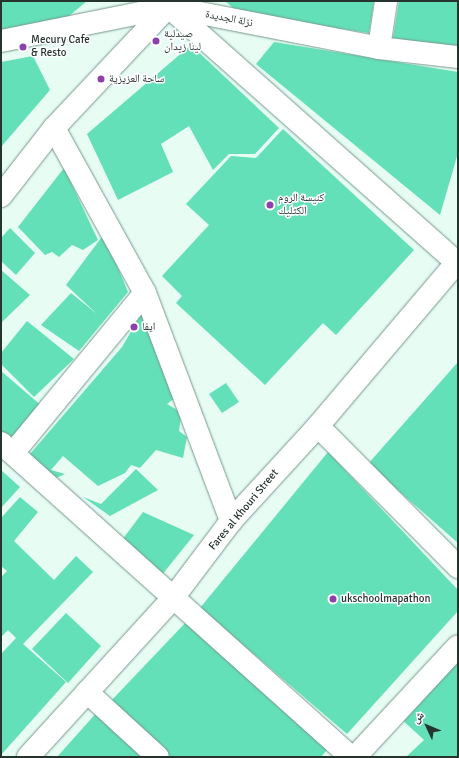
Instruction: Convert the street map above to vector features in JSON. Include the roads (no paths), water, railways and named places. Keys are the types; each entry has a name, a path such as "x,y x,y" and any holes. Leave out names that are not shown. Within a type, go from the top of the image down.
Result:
{"street":[{"path":"379,48 386,1"},
{"path":"1,196 54,128 167,3 458,263"},
{"name":"نزلة الجديدة","path":"1,41 167,3 379,48 458,57"},
{"path":"54,128 145,293 231,521"},
{"name":"Fares al Khouri Street","path":"28,757 173,598 231,521 318,426 458,263"},
{"path":"145,293 7,448 351,757"},
{"path":"318,426 458,567"},
{"path":"355,757 458,646"},
{"path":"86,692 158,757"}],"place":[{"name":"صيدلية لينا زيدان","path":"156,41"},
{"name":"Mecury Cafe & Resto","path":"23,47"},
{"name":"ساحة العزيزية","path":"101,79"},
{"name":"كنيسة الروم الكثليك","path":"270,205"},
{"name":"ايفا","path":"134,327"},
{"name":"ukschoolmapathon","path":"333,599"}]}
